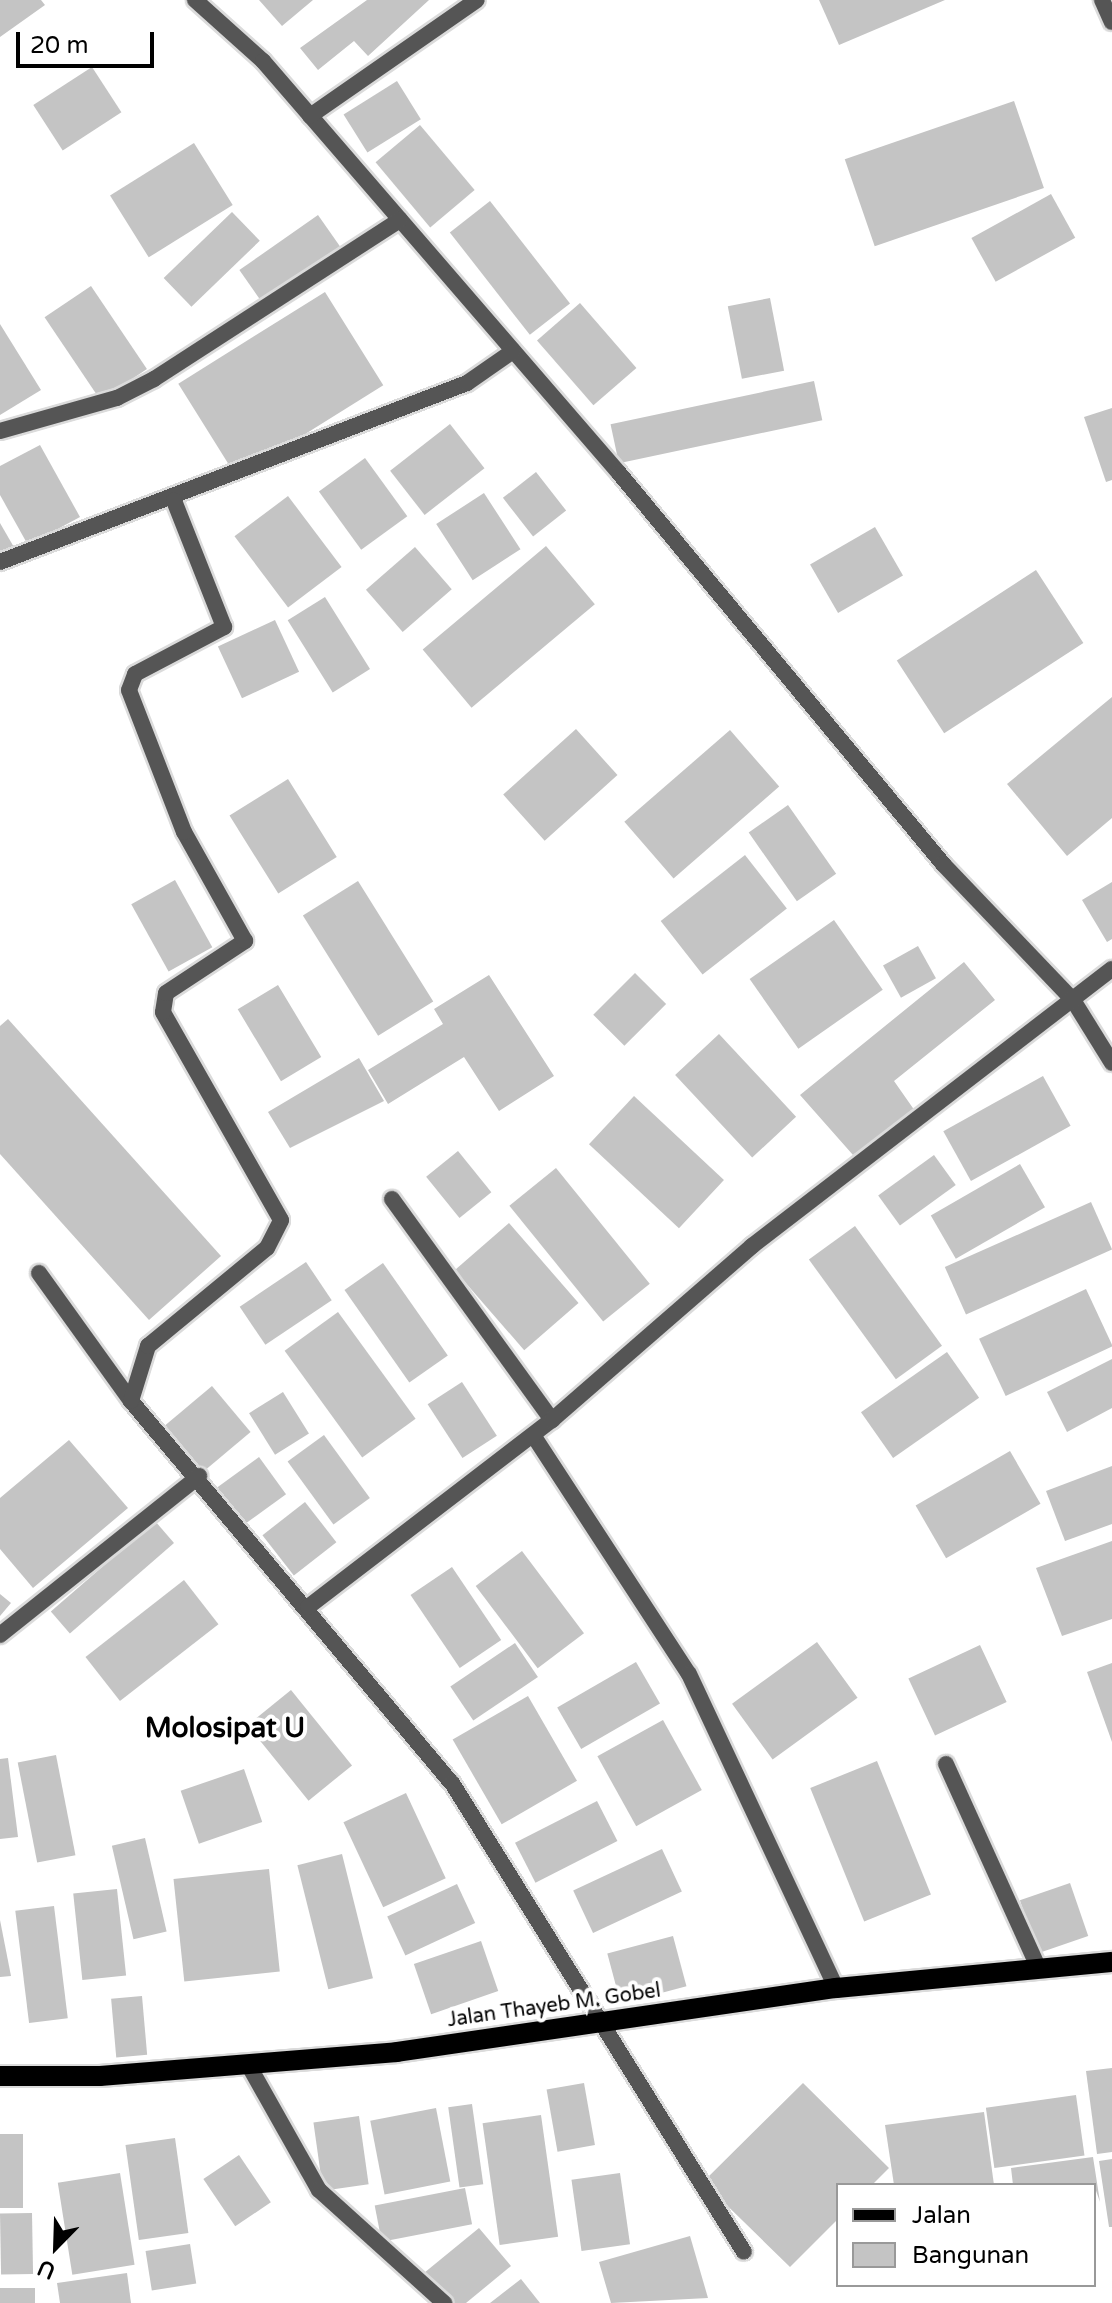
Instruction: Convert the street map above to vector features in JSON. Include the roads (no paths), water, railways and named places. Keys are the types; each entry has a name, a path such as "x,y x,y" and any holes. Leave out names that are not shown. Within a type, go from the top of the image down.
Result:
{"main road":[{"name":"Jalan Thayeb M. Gobel","path":"0,2076 249,2066 602,2025 836,1988 1112,1962"}],"street":[{"path":"195,0 310,116 513,351 943,864 1073,1000 1112,1063"},
{"path":"310,116 477,0"},
{"path":"1102,0 1112,22"},
{"path":"0,431 117,398 154,379 400,220"},
{"path":"0,562 174,501 467,383 513,351"},
{"path":"131,1401 148,1346 267,1248 281,1220 163,1012 166,993 245,941 184,832 129,690 135,674 224,627 174,501"},
{"path":"308,1607 552,1420 752,1246 1112,969"},
{"path":"392,1199 552,1420"},
{"path":"39,1273 131,1401 199,1476 452,1783 744,2252"},
{"path":"533,1435 689,1674 836,1988"},
{"path":"0,1635 199,1476"},
{"path":"946,1764 1039,1969"},
{"path":"249,2066 319,2190 444,2303"}],"district":[{"name":"Molosipat U","path":"225,1728"}]}
